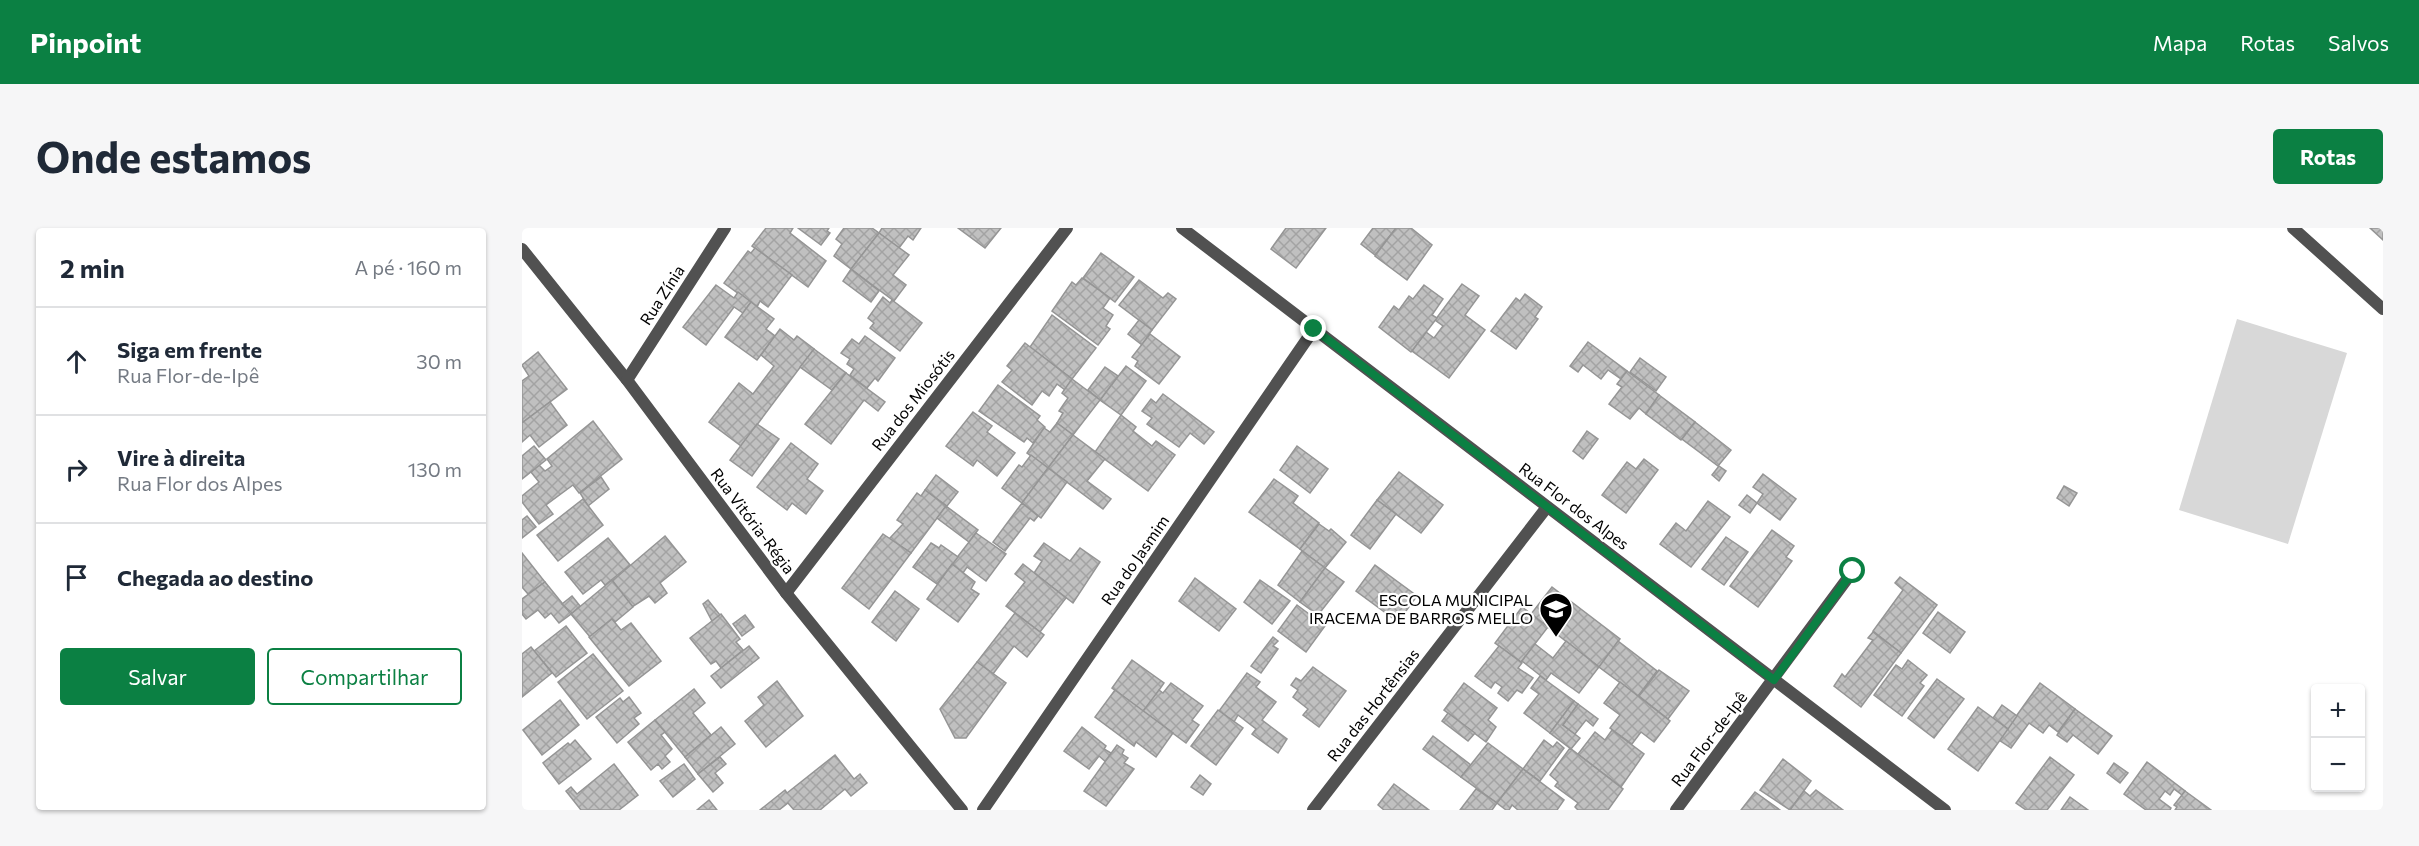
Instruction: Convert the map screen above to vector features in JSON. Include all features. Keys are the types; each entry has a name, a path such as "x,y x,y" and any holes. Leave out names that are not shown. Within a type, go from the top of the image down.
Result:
{"street":[{"name":"Rua Zínia","path":"627,380 725,228"},
{"name":"Rua dos Miosótis","path":"786,593 1067,228"},
{"name":"Rua Flor dos Alpes","path":"1182,228 1945,810"},
{"path":"2293,228 2383,309"},
{"name":"Rua Vitória-Régia","path":"522,249 627,380 786,593 962,810"},
{"name":"Rua do Jasmim","path":"983,810 1314,329"},
{"name":"Rua das Hortênsias","path":"1313,810 1547,507"},
{"name":"Rua Flor-de-Ipê","path":"1676,810 1853,571"}],"shaded area":[{"path":"2237,319 2347,353 2288,544 2179,510"}],"building":[{"path":"766,228 793,228 790,233 826,261 808,287 752,246"},
{"path":"798,228 829,228 827,231 830,233 821,245"},
{"path":"844,228 872,228 879,233 851,269 834,256 842,244 836,239"},
{"path":"882,228 921,228 913,240 908,236 899,248 879,233"},
{"path":"958,228 1001,228 985,248"},
{"path":"1286,228 1326,228 1296,268 1271,249"},
{"path":"1373,228 1396,228 1375,255 1361,244"},
{"path":"1396,228 1411,228 1432,245 1407,280 1375,256"},
{"path":"2370,228 2383,228 2383,240"},
{"path":"879,233 909,255 893,275 906,285 894,301 851,269"},
{"path":"755,248 792,275 768,307 760,301 757,307 724,283 748,251 751,253"},
{"path":"1101,253 1134,277 1115,302 1083,278"},
{"path":"851,269 879,291 871,302 843,281"},
{"path":"1082,278 1110,298 1103,308 1113,315 1106,326 1110,329 1098,345 1052,311 1072,282 1076,285"},
{"path":"1139,280 1163,298 1168,293 1176,299 1152,330 1119,305"},
{"path":"1462,284 1479,296 1465,315 1485,330 1449,378 1412,351 1426,332 1434,338 1443,326 1435,320"},
{"path":"716,285 734,298 738,292 751,302 743,313 734,307 706,345 683,327"},
{"path":"1424,285 1443,299 1432,315 1437,318 1411,352 1379,327 1394,306 1399,310 1409,296 1413,299"},
{"path":"1525,294 1542,307 1535,317 1538,319 1516,349 1491,331 1516,298 1520,301"},
{"path":"883,297 890,303 892,300 922,323 900,351 870,328 874,323 868,318"},
{"path":"751,302 774,319 766,329 775,336 757,360 725,337"},
{"path":"1052,315 1096,348 1072,379 1030,347"},
{"path":"1139,320 1152,330 1142,345 1128,334"},
{"path":"780,329 794,340 797,336 814,349 741,446 709,422 739,383 753,394 774,366 761,355"},
{"path":"1150,334 1180,357 1159,384 1135,366 1138,361 1132,357"},
{"path":"865,336 895,358 878,381 875,378 867,388 850,375 854,369 847,364 850,359 841,353 852,339 859,344"},
{"path":"1588,342 1627,371 1621,379 1608,370 1601,379 1583,365 1578,372 1570,366"},
{"path":"1025,343 1072,379 1065,390 1057,384 1049,396 1042,391 1032,405 1002,382 1012,370 1007,366"},
{"path":"814,349 846,373 832,390 800,367"},
{"path":"538,352 567,389 522,423 522,381 529,376 522,365"},
{"path":"1640,358 1666,377 1656,391 1630,372"},
{"path":"1126,366 1146,381 1121,415 1100,400"},
{"path":"1105,367 1118,376 1100,400 1088,390"},
{"path":"1627,371 1659,395 1646,414 1639,408 1630,419 1609,404 1622,387 1617,384"},
{"path":"846,373 885,402 878,411 864,400 831,444 805,424"},
{"path":"1072,379 1100,400 1073,435 1057,423 1063,413 1059,411 1068,398 1062,393"},
{"path":"998,385 1040,416 1037,420 1045,427 1033,443 1027,438 1024,442 979,411"},
{"path":"1163,394 1214,432 1204,444 1190,433 1179,447 1147,424 1152,418 1142,411 1151,399 1156,403"},
{"path":"1659,395 1695,422 1681,440 1646,414"},
{"path":"550,402 567,425 539,447 530,435 522,442 522,423"},
{"path":"973,412 992,426 987,432 1015,453 997,476 977,460 973,466 946,446"},
{"path":"1121,415 1136,427 1133,431 1152,446 1156,441 1175,455 1148,491 1095,452"},
{"path":"593,421 622,459 579,493 573,485 546,505 553,514 539,524 522,502 522,496 539,482 531,472 539,465 545,471 552,466 547,459"},
{"path":"1695,422 1731,450 1718,466 1682,439"},
{"path":"1057,423 1073,435 1048,468 1027,453 1044,428 1050,432"},
{"path":"757,424 779,439 752,476 730,460"},
{"path":"1587,431 1598,439 1583,459 1573,451"},
{"path":"1073,435 1105,459 1087,481 1111,499 1103,509 1048,468"},
{"path":"791,443 818,464 807,479 823,491 806,514 792,503 787,510 757,487"},
{"path":"534,446 546,460 522,479 522,456"},
{"path":"1297,446 1328,469 1310,493 1280,470"},
{"path":"1031,455 1048,468 1022,503 1002,488 1019,465 1022,467"},
{"path":"1644,459 1658,470 1626,513 1602,495 1627,462 1636,469"},
{"path":"1719,466 1726,471 1719,481 1712,475"},
{"path":"1048,468 1067,482 1041,518 1022,503"},
{"path":"1399,472 1443,505 1421,533 1377,500"},
{"path":"1763,474 1796,499 1780,520 1757,503 1763,494 1753,487"},
{"path":"936,475 958,492 947,506 925,490"},
{"path":"601,477 609,489 588,506 580,493"},
{"path":"1274,479 1298,496 1293,503 1319,523 1300,549 1249,512"},
{"path":"2064,486 2077,493 2069,506 2057,498"},
{"path":"925,490 946,506 911,553 889,539 903,524 897,520 917,493 921,496"},
{"path":"1747,495 1757,503 1750,513 1739,505"},
{"path":"583,499 603,525 558,561 537,535"},
{"path":"1377,500 1396,514 1370,549 1351,535"},
{"path":"1708,501 1730,517 1691,567 1660,544 1676,523 1686,531"},
{"path":"1022,503 1038,516 1034,521 1030,518 1005,551 993,542"},
{"path":"946,506 978,530 969,542 937,518"},
{"path":"527,516 536,527 522,538 522,520"},
{"path":"1319,524 1329,531 1331,529 1346,542 1325,568 1300,549"},
{"path":"1772,530 1794,546 1786,557 1792,561 1758,607 1730,586"},
{"path":"976,533 1006,554 986,581 967,567 963,573 952,564"},
{"path":"883,534 911,553 869,609 842,588"},
{"path":"665,536 686,562 660,583 667,593 655,603 649,596 632,607 612,581"},
{"path":"1726,537 1748,552 1724,585 1702,569"},
{"path":"608,538 630,565 605,585 601,580 583,594 565,572"},
{"path":"931,543 939,548 941,545 958,557 937,584 913,567"},
{"path":"1044,543 1070,561 1080,548 1100,562 1073,603 1034,573 1042,561 1034,556"},
{"path":"1302,551 1325,568 1300,602 1278,585"},
{"path":"522,553 545,582 528,594 522,587"},
{"path":"952,564 975,582 971,589 979,594 958,622 927,599"},
{"path":"1023,564 1066,598 1040,632 1006,606 1025,582 1015,574"},
{"path":"1375,565 1417,596 1398,622 1356,591"},
{"path":"1325,568 1344,582 1318,615 1300,602"},
{"path":"1900,577 1937,605 1901,653 1873,631 1903,590 1895,583"},
{"path":"1195,578 1236,609 1219,631 1179,601"},
{"path":"612,580 633,607 615,622 612,619 590,637 571,614"},
{"path":"1260,580 1290,601 1272,624 1244,602"},
{"path":"545,582 571,614 559,623 551,613 545,618 538,610 526,619 522,614 522,599"},
{"path":"1552,587 1620,639 1599,667 1531,614"},
{"path":"895,591 919,609 896,641 872,622"},
{"path":"572,596 580,606 572,613 562,604"},
{"path":"708,600 720,615 712,621 703,604"},
{"path":"1297,605 1325,626 1306,652 1278,631"},
{"path":"1522,607 1548,627 1521,662 1495,643"},
{"path":"1938,612 1965,632 1950,653 1923,633"},
{"path":"1015,613 1044,635 1027,657 1014,646 993,674 977,662"},
{"path":"721,614 740,639 736,642 743,650 721,668 716,661 711,664 690,638"},
{"path":"745,615 754,627 742,636 733,624"},
{"path":"612,619 621,630 631,623 661,661 629,686 589,637"},
{"path":"566,626 587,653 556,677 534,651"},
{"path":"1873,632 1901,653 1861,707 1834,686 1842,674 1845,677 1873,640 1868,638"},
{"path":"1273,637 1278,641 1273,646 1278,649 1261,673 1251,666"},
{"path":"1566,641 1599,667 1579,693 1551,673 1546,680 1522,661 1535,644 1553,658"},
{"path":"1618,641 1657,671 1638,696 1599,667"},
{"path":"749,646 759,658 721,688 711,676"},
{"path":"1499,646 1522,663 1518,668 1533,678 1522,693 1517,690 1508,701 1498,693 1502,687 1495,682 1491,688 1475,676"},
{"path":"531,647 552,673 522,697 522,654"},
{"path":"593,654 623,691 587,719 558,682"},
{"path":"1132,660 1164,683 1144,712 1112,688"},
{"path":"1908,660 1927,675 1920,683 1924,686 1902,716 1874,695 1896,665 1902,669"},
{"path":"977,662 1006,683 966,738 955,738 940,709"},
{"path":"1313,667 1346,691 1319,727 1303,715 1308,709 1293,697 1298,690 1291,685 1296,678 1301,681"},
{"path":"1659,670 1689,691 1668,719 1639,696"},
{"path":"1247,673 1260,682 1256,687 1276,702 1262,720 1287,739 1278,753 1252,734 1256,729 1238,715 1234,722 1219,711"},
{"path":"1540,676 1574,701 1550,733 1524,713 1539,694 1531,688"},
{"path":"1937,679 1964,699 1934,738 1908,718"},
{"path":"777,681 803,716 766,747 745,721 764,705 758,697"},
{"path":"1620,682 1670,721 1654,742 1641,732 1632,744 1610,728 1620,715 1604,703"},
{"path":"1171,683 1203,706 1192,720 1199,725 1186,743 1143,711 1159,690 1163,693"},
{"path":"1464,683 1497,708 1488,720 1496,727 1486,742 1444,710"},
{"path":"2040,683 2075,709 2058,732 2049,725 2043,733 2029,723 2011,748 1999,740"},
{"path":"694,689 705,703 693,713 711,735 685,757 655,720"},
{"path":"1115,690 1173,733 1156,757 1136,742 1134,746 1095,717"},
{"path":"629,697 641,713 634,718 639,724 617,743 596,717 620,698 623,702"},
{"path":"560,700 579,725 542,755 523,730"},
{"path":"1574,701 1578,704 1563,725 1580,738 1571,749 1550,733"},
{"path":"1578,704 1598,719 1593,726 1586,720 1575,734 1563,725"},
{"path":"2002,705 2017,716 2008,729 1993,718"},
{"path":"1978,707 2008,729 1978,771 1948,749"},
{"path":"2075,709 2112,736 2098,754 2073,735 2067,742 2057,735"},
{"path":"1218,710 1243,728 1216,765 1191,746"},
{"path":"1448,713 1475,733 1468,741 1442,721"},
{"path":"655,720 665,732 661,735 672,749 665,756 670,762 662,769 658,764 651,770 628,742"},
{"path":"721,727 735,744 698,774 685,757"},
{"path":"1082,727 1106,746 1104,749 1111,753 1106,762 1099,756 1089,769 1064,751"},
{"path":"1612,730 1644,754 1621,787 1578,754 1595,732 1605,740"},
{"path":"1433,736 1471,765 1461,777 1423,749"},
{"path":"575,740 591,759 559,784 543,763"},
{"path":"1544,740 1553,747 1557,742 1564,748 1540,781 1523,769"},
{"path":"1488,743 1523,769 1497,803 1461,777"},
{"path":"1117,745 1124,750 1122,754 1128,758 1124,763 1134,769 1106,806 1084,791"},
{"path":"1570,748 1623,789 1608,810 1578,810 1575,807 1578,803 1555,786 1558,782 1550,775"},
{"path":"835,755 854,779 860,774 867,783 851,796 845,789 820,810 794,810 788,803 779,810 760,810 785,790 787,793"},
{"path":"720,757 726,764 715,773 723,783 713,792 698,774"},
{"path":"2050,757 2074,775 2047,810 2026,810 2016,803"},
{"path":"1783,759 1811,781 1790,810 1760,790"},
{"path":"2147,762 2185,791 2182,795 2174,789 2170,795 2165,791 2159,799 2171,808 2170,810 2146,810 2124,794"},
{"path":"2114,763 2128,773 2120,783 2107,773"},
{"path":"614,764 638,795 619,810 581,810 566,791 571,787 577,794"},
{"path":"684,764 695,779 673,797 660,781"},
{"path":"1523,769 1564,800 1557,810 1518,810 1512,805 1509,810 1506,810 1497,803"},
{"path":"1200,775 1211,784 1203,795 1191,787"},
{"path":"1394,784 1429,810 1384,810 1378,805"},
{"path":"1476,789 1497,803 1492,810 1460,810"},
{"path":"1816,790 1843,810 1790,810 1804,791 1810,796"},
{"path":"2185,791 2211,810 2175,810 2177,807 2174,805"},
{"path":"1755,792 1780,810 1741,810"},
{"path":"2070,797 2088,810 2061,810"},
{"path":"709,800 717,810 697,810"}],"place":[{"name":"ESCOLA MUNICIPAL IRACEMA DE BARROS MELLO","path":"1556,638"}],"route":[{"path":"1314,329 1774,680 1853,571"}]}
